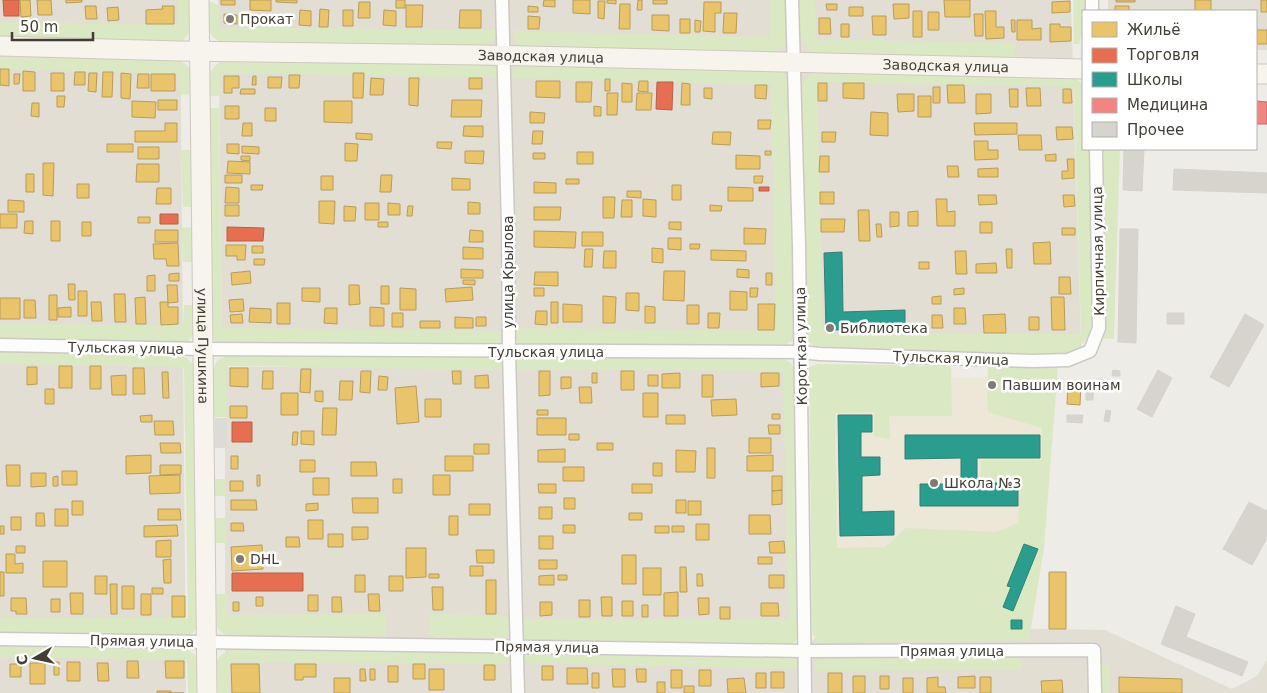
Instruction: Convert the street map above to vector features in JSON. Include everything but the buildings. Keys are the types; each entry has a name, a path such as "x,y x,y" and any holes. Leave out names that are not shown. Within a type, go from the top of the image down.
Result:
{"main road":[{"name":"улица Пушкина","path":"199,0 207,693"},
{"name":"Заводская улица","path":"0,46 503,55 1082,70"}],"street":[{"name":"улица Крылова","path":"502,0 518,693"},
{"name":"Короткая улица","path":"792,0 799,246 805,693"},
{"name":"Кирпичная улица","path":"1090,351 1099,328 1096,150"},
{"name":"Тульская улица","path":"0,345 509,352 800,352 1033,360 1068,360 1090,351"},
{"name":"Прямая улица","path":"0,639 804,651 1094,650 1095,693"}],"shaded area":[{"path":"0,0 180,0 186,693 0,693"},
{"path":"218,0 1071,0 1081,347 222,329"},
{"path":"1108,0 1267,0 1267,50 1257,50 1257,10 1108,10"},
{"path":"789,366 793,651 804,651 826,625 1105,630 1232,689 1257,676 1267,660 1267,693 225,693 225,367"},
{"name":"Школа №3","path":"1052,377 1043,542 826,625 820,378"},
{"path":"215,418 227,418 227,448 215,448"}],"green space":[{"path":"178,0 190,0 191,18 188,35 179,43 0,38 0,22 178,25"},
{"path":"207,0 218,5 219,27 497,30 491,43 487,46 226,44 215,39 208,29"},
{"path":"770,0 787,0 788,37 782,48 776,52 521,46 516,43 512,31 770,37"},
{"path":"799,0 815,0 816,39 1015,43 1015,60 813,53 800,39"},
{"path":"1073,0 1086,0 1086,10 1082,10 1082,33 1079,44 1074,44"},
{"path":"0,54 171,59 185,64 190,70 192,75 192,94 180,95 179,74 0,69"},
{"path":"229,62 488,62 495,65 500,78 219,73 219,96 209,96 209,73 217,64"},
{"path":"523,64 775,70 784,75 789,85 794,332 787,345 774,347 522,346 518,342 514,328 776,331 771,85 511,78 514,70"},
{"path":"820,71 1074,77 1082,84 1082,150 1089,150 1093,305 1092,322 1085,341 1074,350 1065,354 828,350 813,346 805,336 802,89 810,75","holes":["817,82 1074,87 1081,334 823,333"]},
{"path":"209,108 219,108 222,328 504,331 504,339 501,344 222,343 214,340"},
{"path":"181,150 194,150 194,207 183,207"},
{"path":"1104,150 1120,150 1114,339 1102,338"},
{"path":"193,227 194,262 183,262 182,228"},
{"path":"184,305 195,305 194,335 184,343 0,339 0,323 183,326"},
{"path":"0,349 177,354 192,362 195,368 198,625 195,631 188,636 0,634 0,618 188,618 184,367 0,364"},
{"path":"502,355 506,358 506,370 228,366 227,417 214,417 212,389 214,367 217,361 228,356"},
{"path":"525,356 785,359 791,363 796,371 798,640 792,644 765,645 528,641 522,631 521,619 789,620 783,371 513,369 517,361"},
{"path":"817,364 951,366 952,416 889,416 890,439 874,436 874,412 835,413 837,548 885,547 906,528 996,532 1018,523 1020,482 981,483 981,460 1041,460 1042,428 988,412 988,365 1058,366 1044,548 1029,640 819,643 812,632 809,367"},
{"path":"214,479 226,479 226,496 214,496"},
{"path":"215,518 226,518 227,543 216,543"},
{"path":"216,594 228,594 228,615 386,614 386,636 228,636 217,627"},
{"path":"430,614 513,616 511,634 506,637 497,638 429,636"},
{"path":"0,646 188,650 198,659 200,693 188,693 187,660 0,657"},
{"path":"240,648 504,651 510,655 513,664 230,662 229,693 218,693 218,658 226,652"},
{"path":"529,651 793,655 801,669 523,663 524,655"},
{"path":"824,655 1014,656 1022,661 1021,670 815,671 816,661"},
{"path":"1100,665 1109,665 1110,693 1100,693"}],"place":[{"name":"Прокат","path":"230,19"},
{"name":"Библиотека","path":"830,328"},
{"name":"Павшим воинам","path":"992,385"},
{"name":"Школа №3","path":"934,483"},
{"name":"DHL","path":"240,559"}]}
